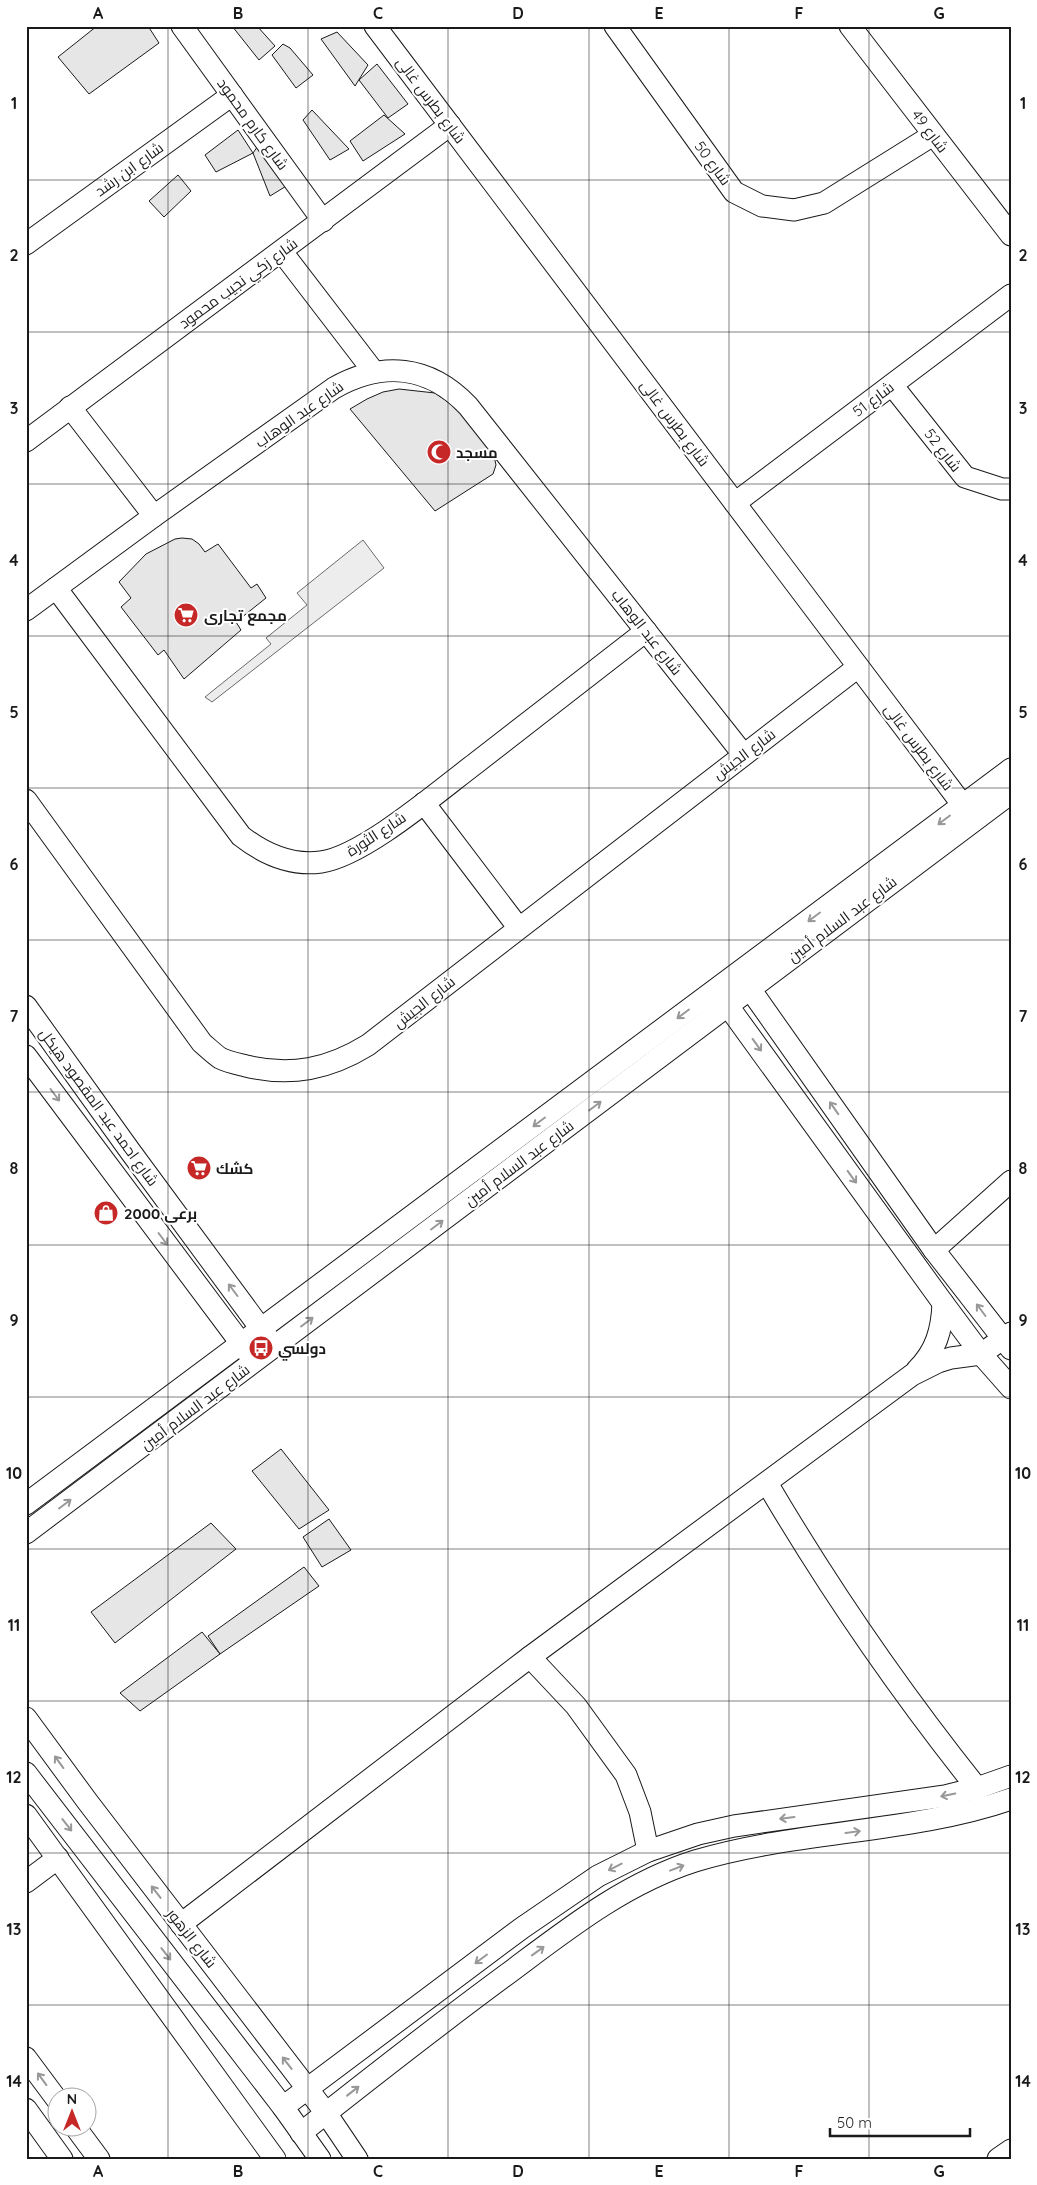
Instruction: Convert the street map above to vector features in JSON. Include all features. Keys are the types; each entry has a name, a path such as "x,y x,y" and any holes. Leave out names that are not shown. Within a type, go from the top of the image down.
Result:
{"street":[{"name":"شارع كارم محمود","path":"182,26 323,221"},
{"name":"شارع بطرس غالى","path":"376,26 969,813"},
{"name":"شارع 50","path":"615,26 734,192 762,206 794,210 824,203 933,135"},
{"name":"شارع 49","path":"850,26 1011,235"},
{"name":"شارع ابن رشد","path":"26,244 232,95"},
{"name":"شارع زكي نجيب محمود","path":"26,440 282,252 450,125"},
{"path":"282,252 374,372"},
{"name":"شارع 51","path":"735,503 1011,294"},
{"name":"شارع عبد الوهاب","path":"26,610 334,388 353,378 374,372 401,371 422,375 441,383 458,395 743,754"},
{"name":"شارع 52","path":"892,385 965,477 1002,489 1011,489"},
{"path":"70,407 154,516"},
{"name":"شارع الثورة","path":"56,588 241,836 256,848 278,858 300,862 328,860 342,856 365,844 424,802 646,631"},
{"name":"شارع الجيش","path":"26,800 202,1043 221,1058 263,1070 286,1072 328,1065 352,1055 420,1005 858,667"},
{"name":"شارع عبد السلام أمين","path":"26,1533 750,989 969,813 1011,770"},
{"name":"شارع عبد السلام أمين","path":"26,1504 262,1329 969,813 1011,792"},
{"path":"424,802 518,928"},
{"path":"181,1924 530,1658 912,1376 938,1362 951,1358 981,1354 1008,1340 934,1250 750,989"},
{"name":"شارع احمد عبد المقصود هيكل","path":"26,1006 130,1151 275,1347"},
{"path":"728,1006 943,1303 981,1354 1011,1388"},
{"name":"شارع احمد عبد المقصود هيكل","path":"26,1056 255,1362"},
{"path":"934,1250 1011,1181"},
{"path":"912,1376 926,1361 936,1343 942,1324 943,1303"},
{"path":"767,1483 807,1551 865,1640 906,1698 977,1788"},
{"path":"530,1658 576,1706 626,1775 640,1812 648,1851"},
{"name":"شارع الزهور","path":"26,1718 87,1801 326,2113 357,2159"},
{"name":"شارع الزهور","path":"26,1773 283,2107 320,2159"},
{"path":"283,2107 522,1928 598,1876 648,1851 698,1834 734,1826 945,1796 977,1788 1011,1776"},
{"path":"301,2133 420,2039 532,1955 609,1900 650,1878 692,1862 737,1849 951,1816 1011,1799"},
{"path":"26,1814 275,2159"},
{"path":"26,1882 58,1858"},
{"path":"26,2058 48,2088"},
{"path":"26,2109 62,2158 76,2138"},
{"path":"84,2138 99,2159"},
{"path":"998,2159 1011,2150"}],"shaded area":[{"path":"363,540 384,568 212,702 205,697 271,644 266,638 307,605 297,593"}],"building":[{"path":"97,26 148,26 159,43 89,94 58,57"},
{"path":"232,26 257,26 275,46 259,60"},
{"path":"337,32 368,65 355,86 321,39"},
{"path":"283,44 290,48 313,75 296,88 272,55"},
{"path":"377,64 408,104 388,118 359,80"},
{"path":"312,110 349,149 330,160 303,120"},
{"path":"384,115 405,134 363,161 350,141"},
{"path":"238,130 253,153 216,172 205,155"},
{"path":"260,143 288,185 270,196 253,153"},
{"path":"178,175 191,191 164,217 149,201"},
{"name":"مسجد","path":"399,389 435,393 461,411 494,456 496,465 493,474 435,511 350,409 383,392"},
{"name":"مجمع تجارى","path":"175,539 192,539 205,552 218,544 251,588 257,584 266,598 236,622 241,630 184,679 164,650 158,655 121,607 131,598 119,582 146,554"},
{"path":"281,1449 329,1510 299,1529 252,1471"},
{"path":"329,1519 351,1550 322,1567 303,1537"},
{"path":"211,1523 236,1549 115,1643 91,1612"},
{"path":"304,1567 319,1586 220,1654 208,1636"},
{"path":"202,1632 220,1654 140,1711 120,1693"}],"place":[{"name":"مسجد","path":"439,452"},
{"name":"مجمع تجارى","path":"186,615"},
{"name":"كشك","path":"199,1168"},
{"name":"برعى 2000","path":"106,1213"},
{"name":"دولسي","path":"261,1348"}]}
